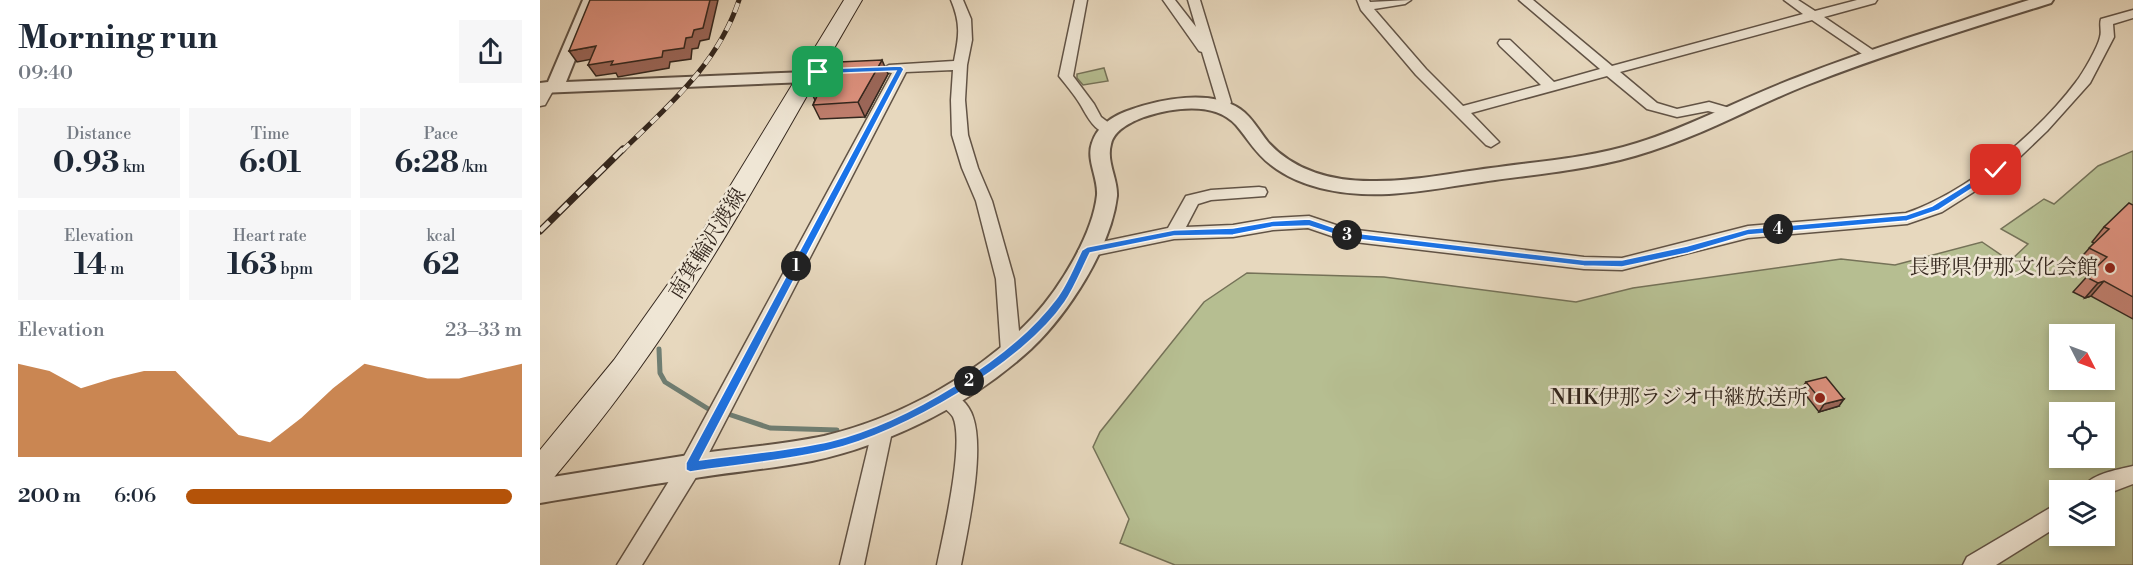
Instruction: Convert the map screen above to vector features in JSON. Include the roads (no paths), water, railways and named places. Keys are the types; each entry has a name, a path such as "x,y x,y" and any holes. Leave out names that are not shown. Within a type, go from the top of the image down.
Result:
{"main road":[{"name":"南箕輪沢渡線","path":"540,472 611,386 671,303 716,232 853,0"}],"street":[{"path":"546,91 591,0"},
{"path":"957,0 964,19 965,40 960,65 958,100 960,135 970,168 984,201 1005,279 1011,352"},
{"path":"1081,0 1066,76 1087,104 1095,120 1110,129"},
{"path":"1169,0 1209,54"},
{"path":"1194,0 1224,102 1223,107"},
{"path":"1364,4 1405,0"},
{"path":"1525,0 1652,106 1677,112 1709,106 1728,112"},
{"path":"1790,0 1873,55"},
{"path":"1462,111 1549,85 1610,71 1871,0"},
{"path":"540,491 831,445 883,427 944,396 1011,352 1043,322 1061,300 1087,250 1104,208 1107,185 1100,150 1102,139 1110,129 1126,118 1148,110 1200,104 1223,107 1234,114 1267,153 1298,174 1326,183 1375,188 1454,180 1619,155 1664,141 1728,112 1873,55 2045,0"},
{"path":"1364,4 1421,72 1491,142"},
{"path":"1087,250 1174,233 1233,231 1273,224 1309,222 1346,235 1603,264 1622,264 1748,232 1907,218 1936,208 1996,170 2083,83 2107,37 2106,22 2133,14"},
{"path":"1505,43 1549,85"},
{"path":"546,91 960,65"},
{"path":"629,565 690,467 901,69"},
{"path":"1174,233 1192,200 1211,195 1259,192"},
{"path":"944,396 963,417 966,441 956,529 949,565"},
{"path":"852,565 883,427"},
{"path":"2115,481 2133,476"},
{"path":"1975,565 2049,519"}],"waterway":[{"path":"659,349 660,373 665,382 710,410"},
{"path":"725,413 770,428 837,430"}],"railway":[{"path":"622,151 674,100 705,64 730,23 739,0"},
{"path":"540,231 623,149"}],"place":[{"name":"長野県伊那文化会館","path":"2110,268"},
{"name":"NHK伊那ラジオ中継放送所","path":"1820,398"}]}
